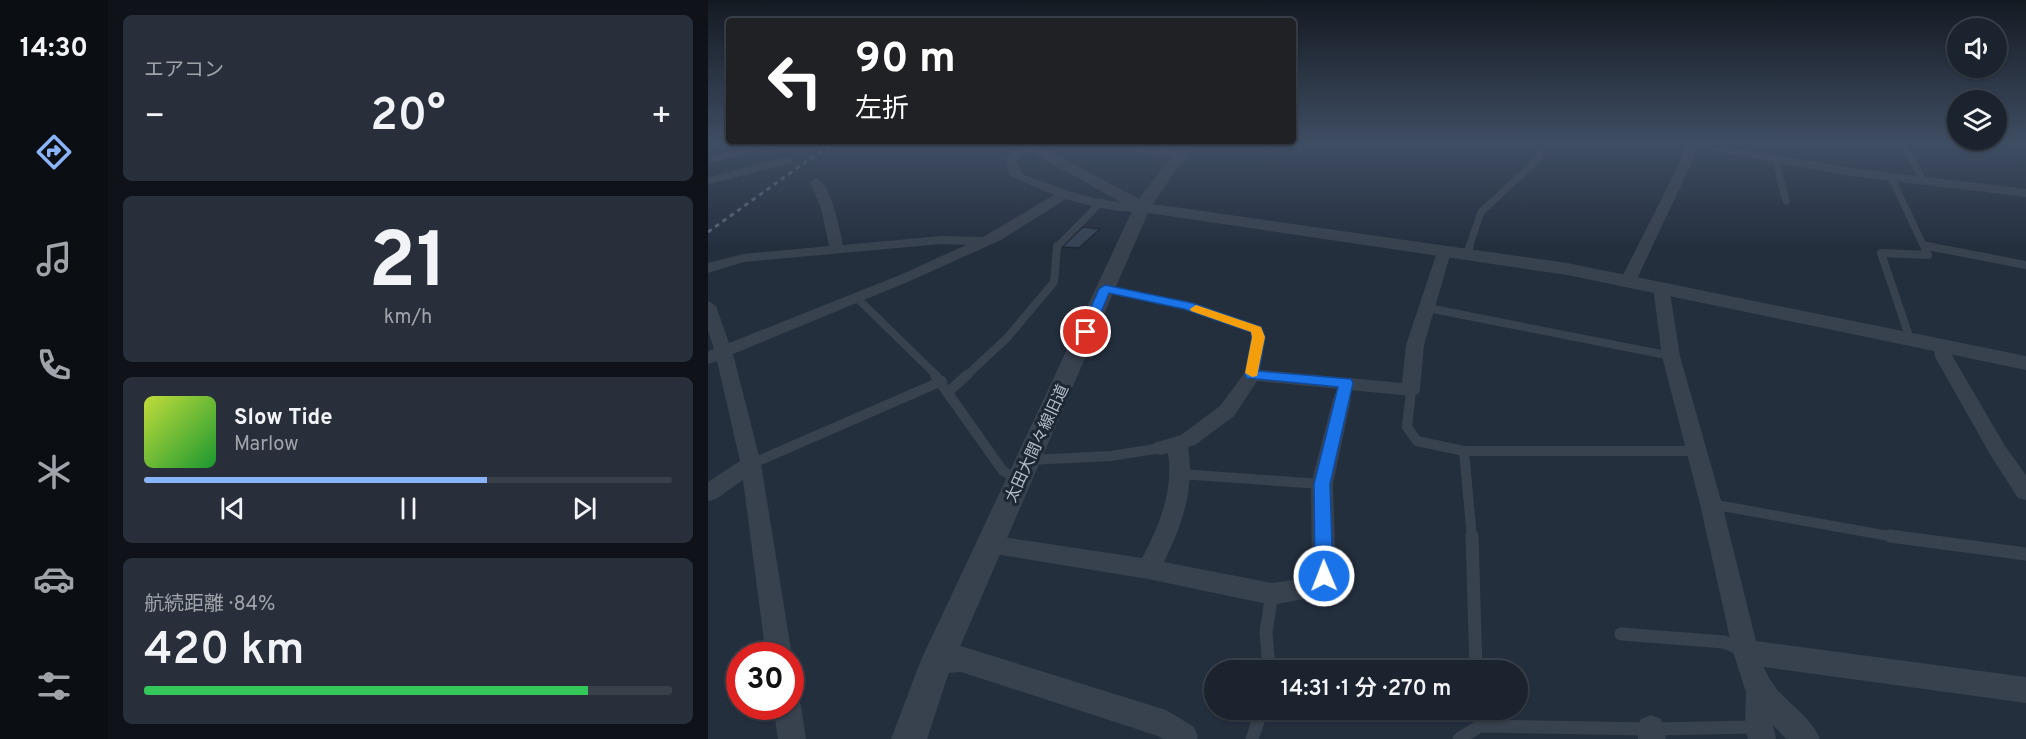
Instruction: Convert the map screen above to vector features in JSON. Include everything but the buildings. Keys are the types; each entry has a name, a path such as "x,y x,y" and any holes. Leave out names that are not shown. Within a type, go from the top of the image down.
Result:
{"street":[{"path":"1020,177 1063,195 1127,208 1142,207 1466,256 1530,263 1661,287 2026,363"},
{"path":"1086,177 1142,207"},
{"name":"太田大間々線旧道","path":"909,739 937,661 1142,207 1147,197 1164,177"},
{"path":"1628,281 1678,177"},
{"path":"1897,177 2026,192"},
{"path":"816,182 828,208 837,249"},
{"path":"715,354 857,298 986,241 1063,195"},
{"path":"708,268 743,258 940,240 986,241"},
{"path":"1149,568 1172,522 1180,474 1169,447 1188,440 1227,411 1252,375 1344,391 1411,390 1415,345 1444,252"},
{"path":"1661,287 1671,356 1711,504 1746,652 1760,692 1761,733"},
{"path":"708,306 715,354 751,464 777,642"},
{"path":"1942,345 1944,357 1998,451 2026,492"},
{"path":"990,545 1149,568 1272,594 1320,586 1324,576 1322,484 1344,391"},
{"path":"708,493 751,464"},
{"path":"1746,652 2026,690"},
{"path":"937,661 961,659 1166,724 1184,737"},
{"path":"1760,692 1806,739"},
{"path":"789,720 792,739"}],"lane":[{"path":"708,182 724,177"},
{"path":"1466,256 1481,212 1519,177"},
{"path":"1778,177 1786,201"},
{"path":"1892,177 1928,255 1881,253 1910,339"},
{"path":"948,393 1007,338 1054,282 1057,245 1101,202"},
{"path":"1924,245 2026,265"},
{"path":"1105,289 1188,306 1257,330 1259,337 1252,375"},
{"path":"857,298 942,381 1003,471 1024,470 1169,447"},
{"path":"1428,309 1671,356"},
{"path":"751,464 942,381"},
{"path":"1411,390 1407,427 1417,441 1464,451 1696,451"},
{"path":"1464,451 1472,524 1476,660"},
{"path":"1180,474 1322,484"},
{"path":"1711,504 1896,537 2026,554"},
{"path":"1268,660 1266,632 1272,594"},
{"path":"1621,634 1724,642 1746,652"},
{"path":"1252,739 1259,720"},
{"path":"1480,720 1480,726"},
{"path":"1459,739 1480,726 1652,734 1761,733"}],"railway":[{"path":"708,232 784,177"}],"slow traffic":[{"path":"1196,309 1257,330 1259,337 1252,373"}],"route":[{"path":"1086,332 1105,289 1188,306 1257,330 1259,337 1252,375 1346,383 1322,484 1324,576"}]}
